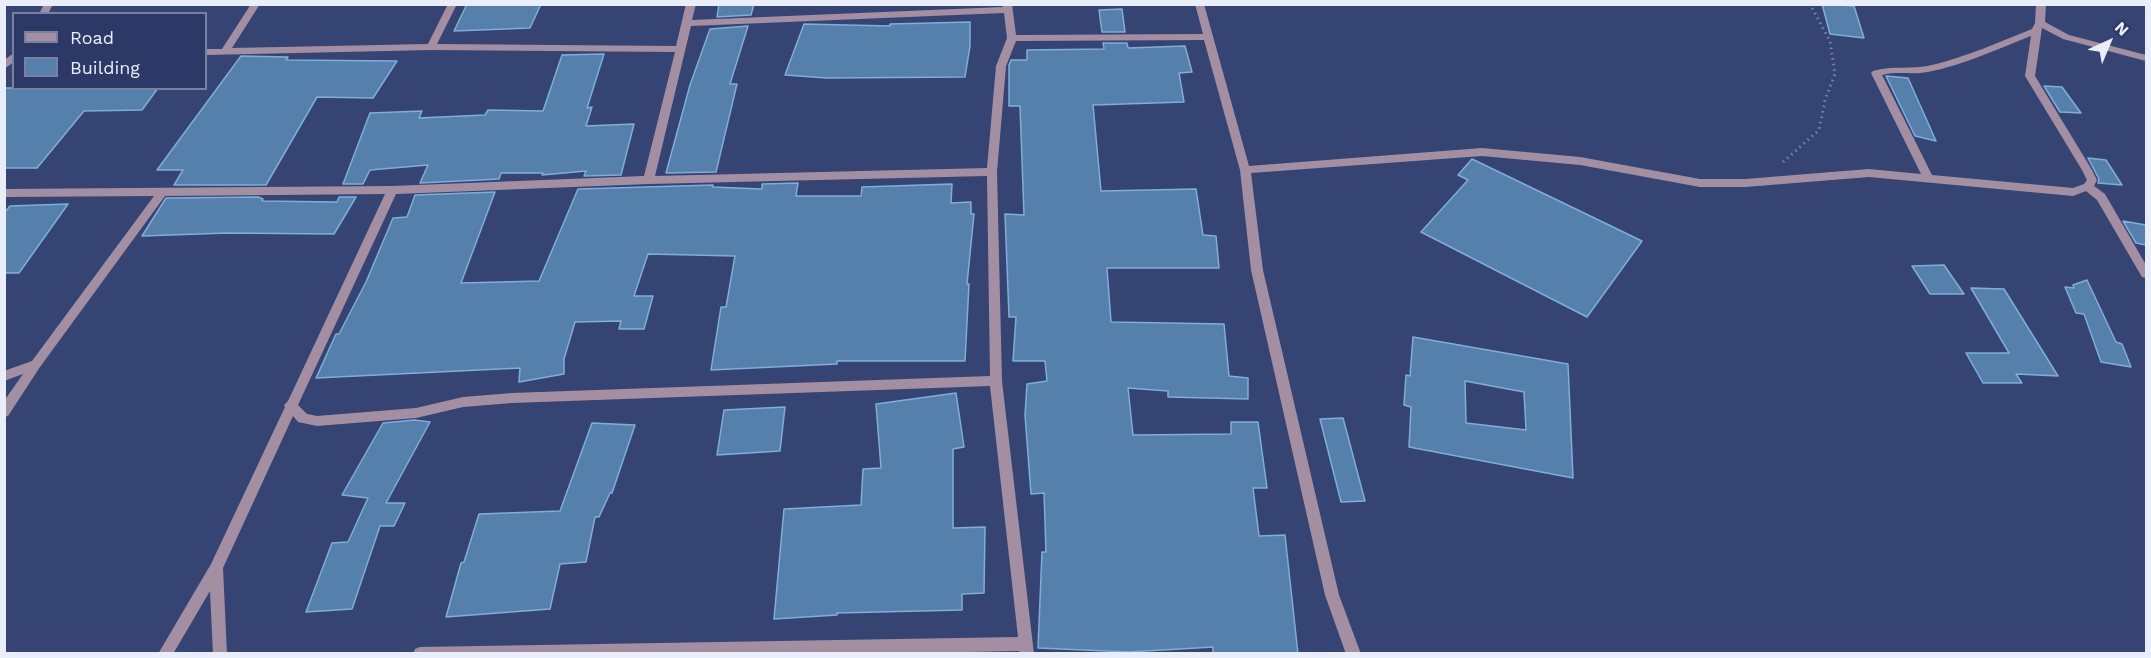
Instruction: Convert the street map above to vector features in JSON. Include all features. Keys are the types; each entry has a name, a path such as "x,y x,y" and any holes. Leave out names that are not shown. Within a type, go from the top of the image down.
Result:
{"street":[{"path":"225,52 256,4"},
{"path":"431,47 453,4"},
{"path":"649,180 691,4"},
{"path":"1199,4 1245,170 1257,270 1332,595 1354,654"},
{"path":"1245,170 1482,152 1580,161 1700,183 1746,183 1869,173 2073,192 2088,187 2092,180 2030,76 2041,4"},
{"path":"420,654 1027,649 996,381 992,172 1001,66 1012,38 1007,7 687,23"},
{"path":"1928,178 1876,73 1891,68 1916,71 1959,60 2038,27 2066,37 2146,58"},
{"path":"1012,38 1208,37"},
{"path":"207,52 431,47 680,49"},
{"path":"4,193 392,190 649,180 992,172"},
{"path":"2088,187 2101,197 2146,274"},
{"path":"165,654 216,568 392,190"},
{"path":"4,412 36,364 163,191"},
{"path":"4,376 36,364"},
{"path":"290,405 303,418 317,421 416,413 463,402 512,398 996,381"},
{"path":"216,568 220,654"}],"path":[{"path":"1776,166 1786,161 1819,130 1825,100 1835,74 1830,41 1810,4"}],"building":[{"path":"467,4 541,4 530,28 454,31"},
{"path":"719,4 754,4 751,15 717,17"},
{"path":"1822,4 1854,6 1864,38 1830,34"},
{"path":"1122,9 1125,32 1102,32 1099,10"},
{"path":"970,22 970,46 965,77 827,78 785,75 804,24 890,26 890,24"},
{"path":"748,26 730,84 737,84 716,172 666,173 690,85 710,29"},
{"path":"1103,43 1127,43 1128,48 1185,46 1192,72 1179,73 1184,102 1093,105 1101,191 1196,189 1203,235 1216,236 1219,268 1107,268 1111,322 1224,324 1229,376 1248,378 1248,399 1168,397 1168,391 1128,388 1133,435 1231,434 1231,422 1258,422 1267,488 1253,488 1259,536 1285,535 1298,654 1213,654 1213,647 1129,652 1038,648 1042,552 1046,552 1044,493 1031,494 1025,415 1027,384 1047,381 1045,361 1013,361 1016,317 1009,317 1005,214 1024,215 1020,106 1009,106 1009,65 1011,60 1027,60 1027,50 1104,49"},
{"path":"604,54 587,108 592,107 586,126 634,124 621,175 584,176 586,171 542,175 543,173 501,173 499,179 420,183 428,165 370,170 363,184 343,184 370,113 422,111 419,118 485,115 488,110 543,111 562,55"},
{"path":"241,56 288,57 286,60 397,61 373,98 317,97 266,185 174,185 183,170 157,170"},
{"path":"1886,76 1908,78 1936,141 1915,136"},
{"path":"2044,86 2062,87 2081,113 2060,112"},
{"path":"4,88 12,88 12,90 157,90 142,110 84,111 37,168 4,168"},
{"path":"2088,158 2106,160 2122,185 2098,183 2099,179"},
{"path":"1472,159 1642,241 1587,317 1421,232 1468,180 1458,175"},
{"path":"798,183 796,196 861,196 862,187 952,184 951,203 971,202 971,214 974,214 967,284 969,284 965,361 837,361 837,364 711,370 721,307 726,307 735,256 648,254 634,296 653,296 644,329 619,329 621,321 575,322 564,359 564,374 519,382 520,368 316,378 336,334 339,334 366,282 393,218 407,217 415,195 495,192 461,283 539,281 578,189 713,185 713,187 762,189 762,184"},
{"path":"258,197 263,199 262,201 337,202 339,197 356,197 334,234 227,233 142,236 166,198"},
{"path":"68,204 19,273 4,273 4,213 10,206"},
{"path":"2123,221 2146,225 2146,245 2136,243"},
{"path":"1944,265 1964,294 1930,294 1912,266"},
{"path":"2087,280 2116,342 2122,344 2131,367 2101,362 2084,314 2076,313 2065,287 2074,288 2073,285"},
{"path":"1971,288 2004,289 2058,376 2016,374 2022,383 1983,383 1966,353 2009,353"},
{"path":"1413,337 1568,364 1573,478 1409,447 1411,407 1404,405 1406,375 1410,376","holes":["1465,381 1524,392 1526,430 1466,423"]},
{"path":"956,393 964,447 953,449 953,528 985,527 984,593 962,594 962,610 837,613 837,615 774,619 784,509 861,505 863,469 881,468 876,404"},
{"path":"785,407 780,451 717,455 724,410"},
{"path":"1343,418 1365,501 1341,502 1320,419"},
{"path":"414,420 430,422 386,503 405,503 394,526 380,526 352,609 306,612 332,543 348,542 368,498 342,495 383,423"},
{"path":"592,423 635,425 612,493 599,517 595,517 586,562 560,564 550,609 446,617 461,563 464,562 479,514 560,511"}]}
